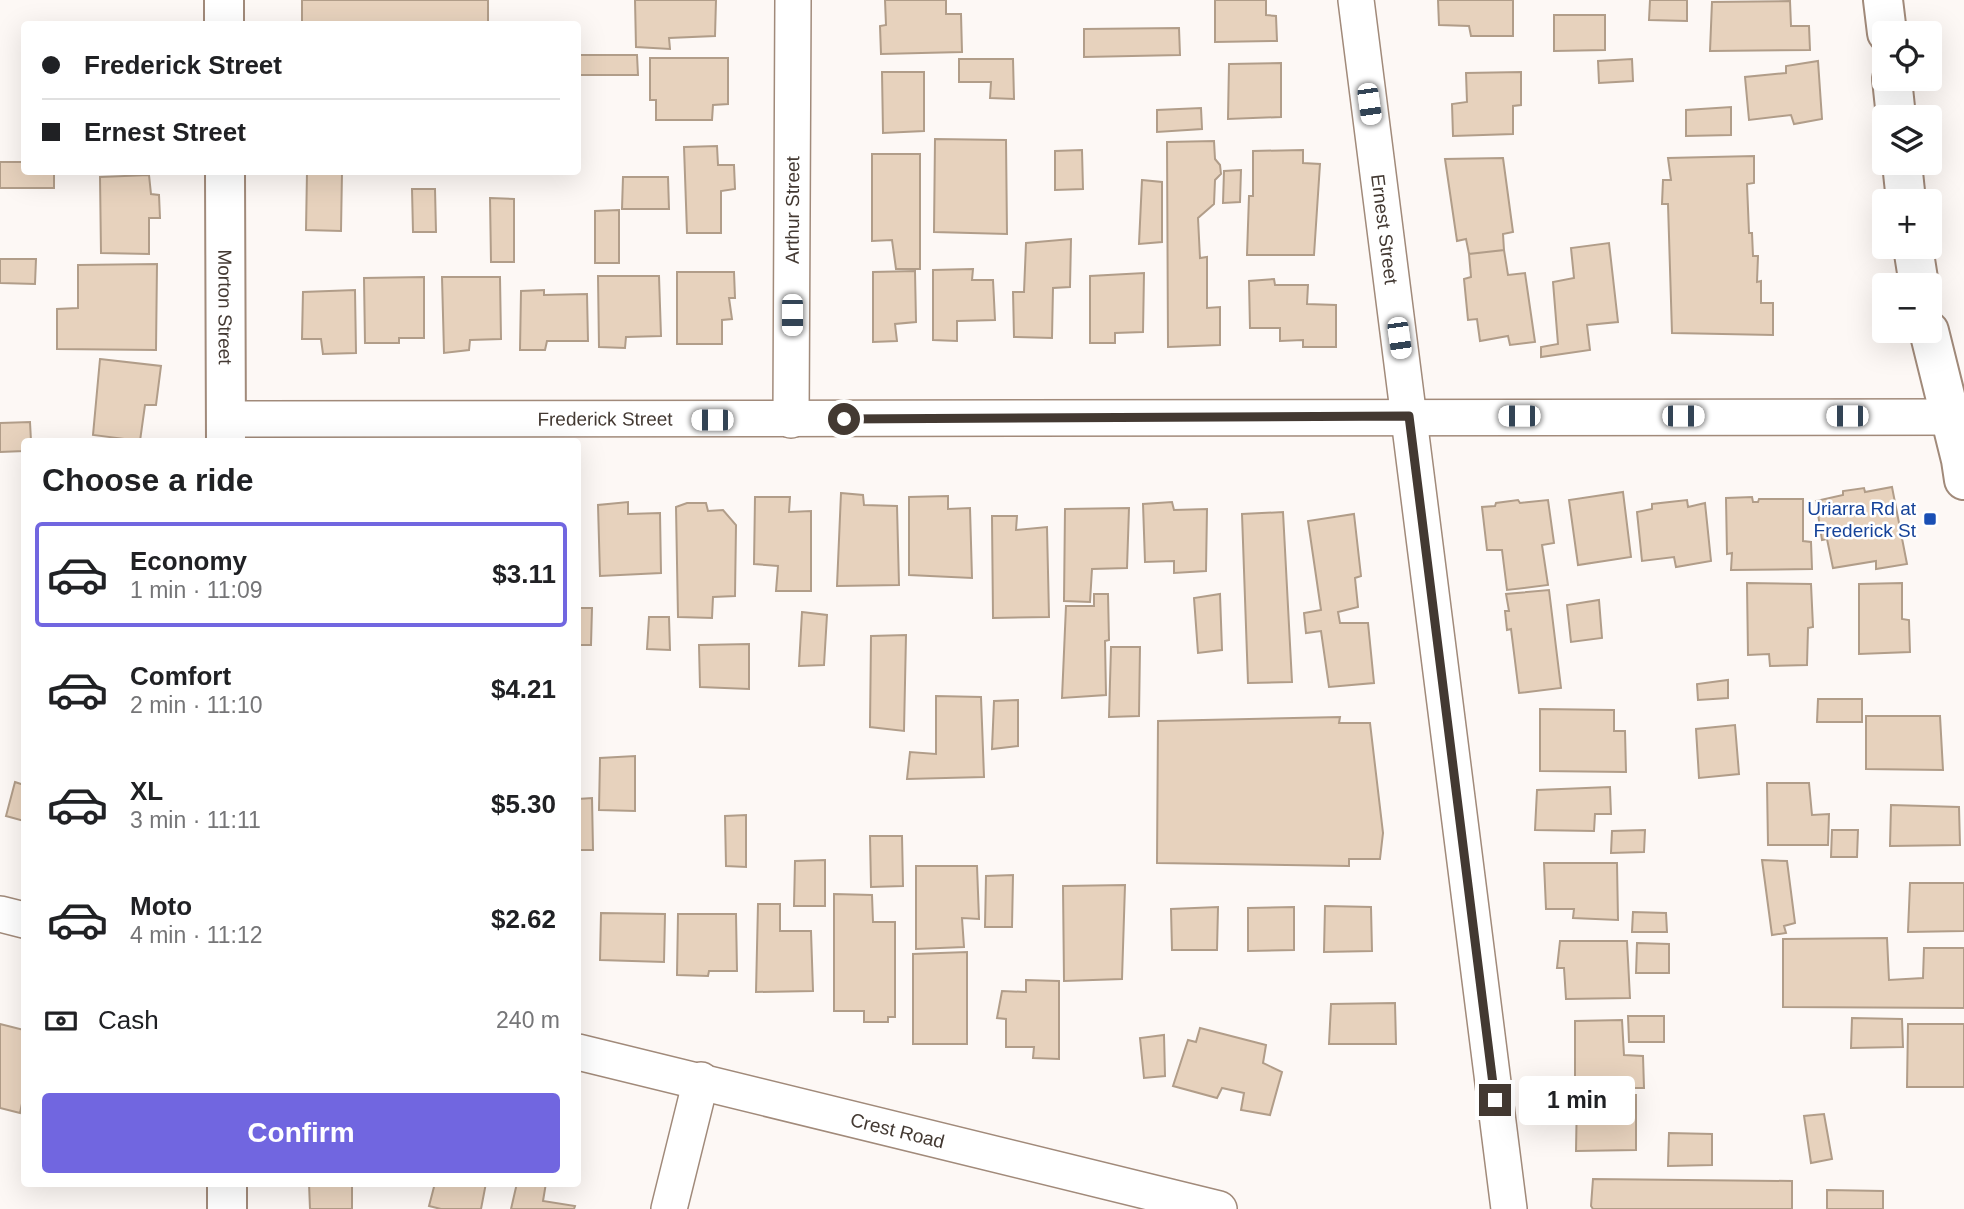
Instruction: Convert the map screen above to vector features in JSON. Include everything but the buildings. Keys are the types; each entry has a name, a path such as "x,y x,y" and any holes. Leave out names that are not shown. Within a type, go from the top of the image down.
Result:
{"main road":[{"path":"224,0 224,21"},
{"path":"1883,0 1886,21"},
{"name":"Morton Street","path":"225,175 226,430"},
{"path":"1933,343 1957,417 1963,469"},
{"path":"227,1187 227,1209"}],"street":[{"name":"Arthur Street","path":"790,420 793,0"},
{"name":"Ernest Street","path":"1356,0 1509,1209"},
{"name":"Frederick Street","path":"226,430 790,420 1409,416 1957,417"},
{"path":"0,914 21,919"},
{"name":"Crest Road","path":"581,1053 1219,1209"},
{"path":"669,1209 701,1080"}],"place":[{"name":"Uriarra Rd at Frederick St","path":"1930,519"}],"route":[{"path":"844,419 1409,416 1495,1100"}]}
